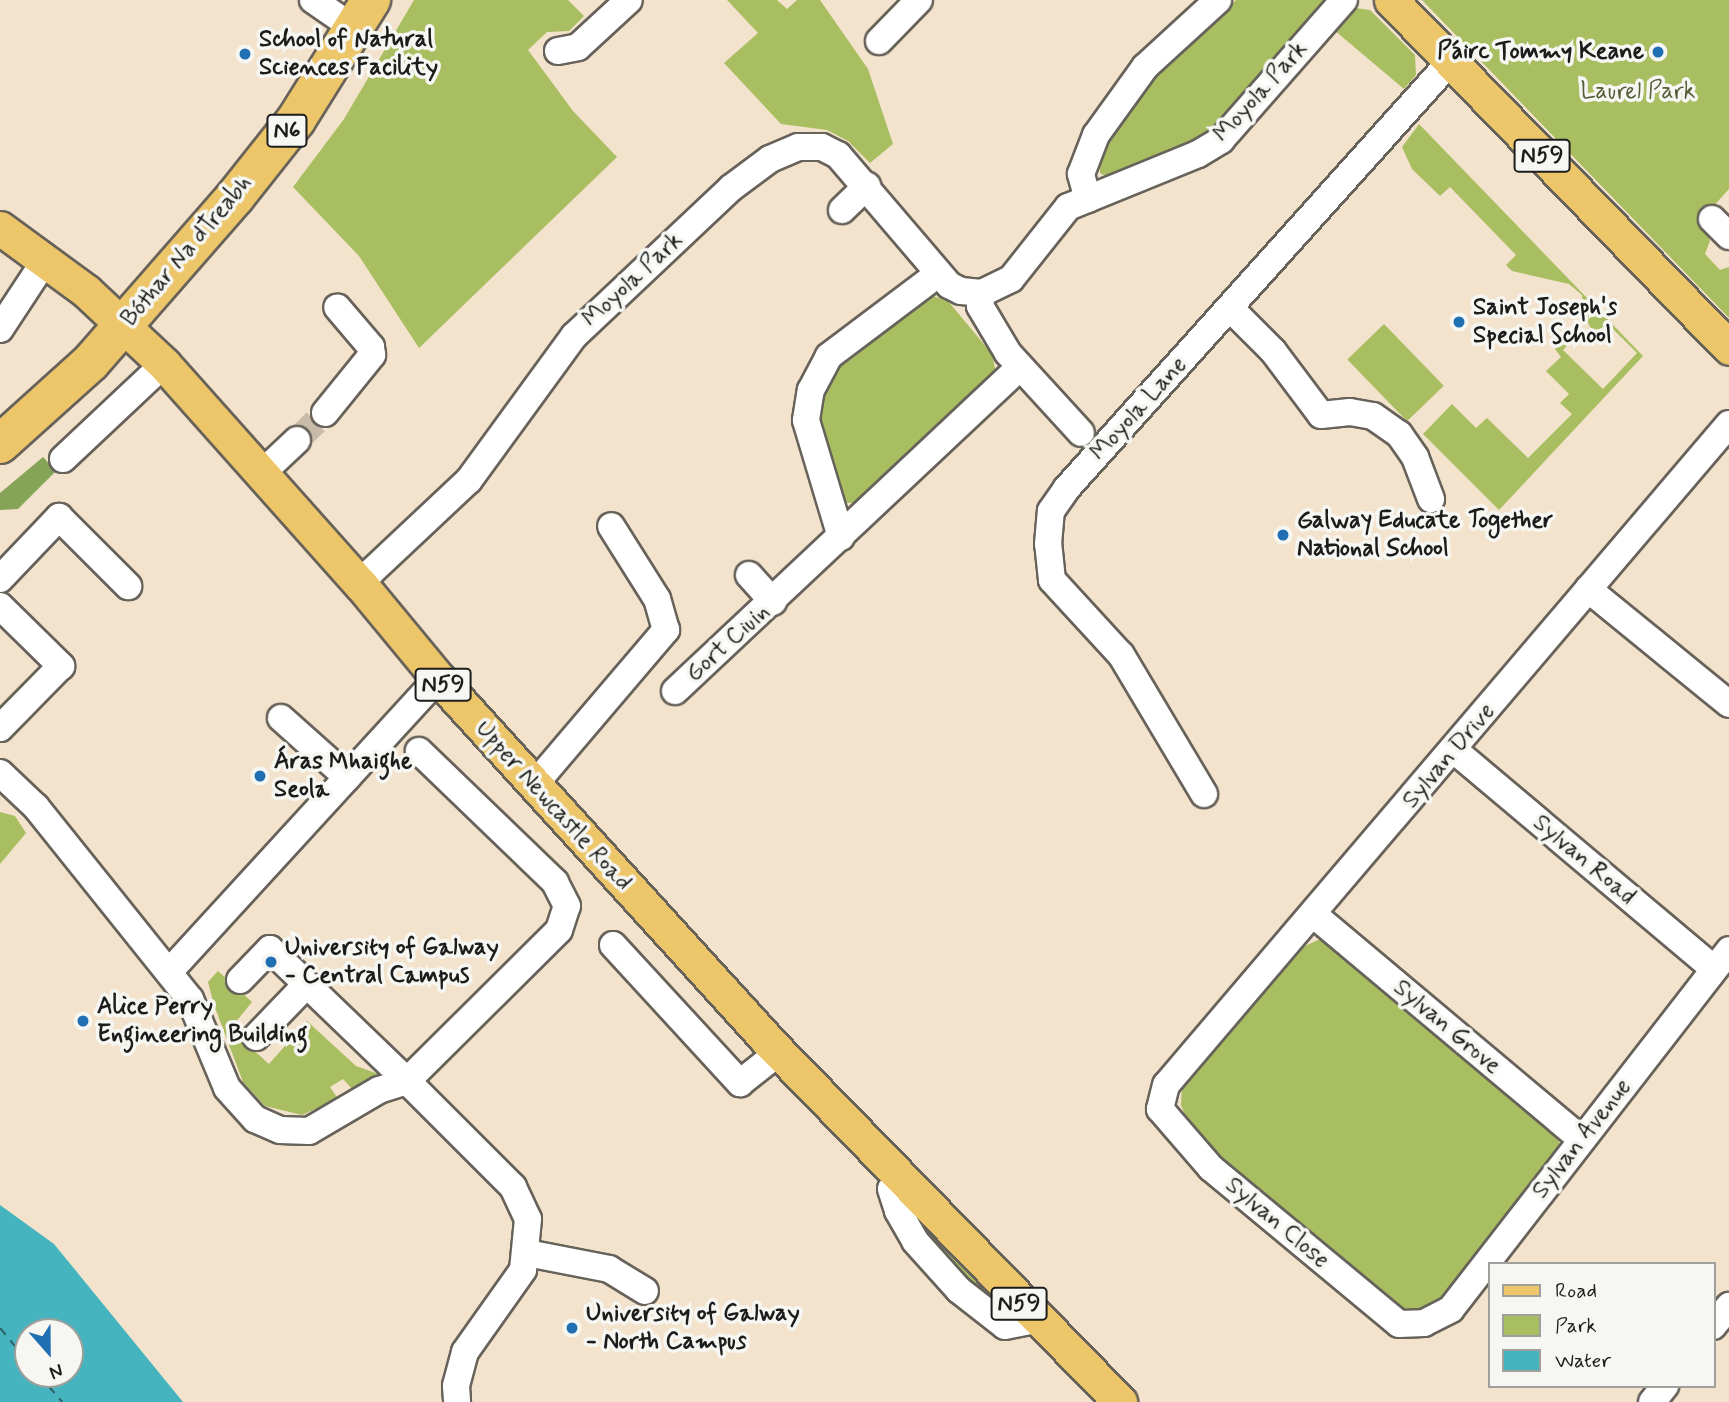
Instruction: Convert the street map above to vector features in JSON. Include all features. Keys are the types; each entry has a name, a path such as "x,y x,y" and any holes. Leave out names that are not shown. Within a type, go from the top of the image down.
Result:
{"highway":[{"name":"Bóthar Na dTreabh","path":"0,444 41,410 124,326 296,120 363,15"}],"main road":[{"name":"N59","path":"1391,0 1729,348"},
{"name":"Upper Newcastle Road","path":"0,229 46,259 164,364 362,586 438,678 778,1052 1035,1320 1120,1402"}],"street":[{"path":"313,0 363,15"},
{"path":"558,51 578,47 629,0"},
{"path":"879,41 919,0"},
{"path":"1088,199 1081,174 1096,135 1145,67 1218,0"},
{"name":"Moyola Park","path":"362,586 371,572 469,480 574,336 756,167 798,147 822,147 850,165 938,274 955,289 982,293 1005,285 1064,210 1214,145 1344,0"},
{"name":"Moyola Lane","path":"1204,794 1121,655 1052,580 1048,544 1051,512 1067,488 1451,61"},
{"path":"842,210 867,186"},
{"path":"0,329 46,259"},
{"path":"841,537 806,420 811,390 830,356 938,274"},
{"path":"982,293 980,306 1020,367 1082,433"},
{"path":"325,413 372,355 371,346 337,307"},
{"path":"1230,308 1273,351 1321,415 1350,412 1373,416 1399,434 1415,457 1432,499"},
{"path":"64,459 164,364"},
{"path":"749,575 777,599 1020,367"},
{"name":"Sylvan Drive","path":"1166,1085 1729,424"},
{"path":"262,473 298,440"},
{"path":"0,579 59,517 128,586"},
{"path":"534,785 666,630 657,599 611,526"},
{"path":"1588,589 1729,704"},
{"name":"Gort Ciuin","path":"675,691 777,599"},
{"path":"0,606 61,666 0,728"},
{"path":"169,972 438,678"},
{"path":"281,718 347,776"},
{"name":"Sylvan Road","path":"1454,750 1722,959"},
{"path":"0,774 36,807 190,999 232,1097 268,1125 296,1133 309,1131 379,1090 407,1081 559,930 567,906 555,881 419,751"},
{"name":"Sylvan Grove","path":"1314,914 1581,1139"},
{"path":"612,945 740,1083 778,1052"},
{"path":"240,980 270,949 513,1186 528,1219 527,1253 516,1284 479,1327 461,1361 457,1402"},
{"name":"Sylvan Avenue","path":"1429,1321 1451,1309 1722,959"},
{"path":"256,1037 306,985"},
{"name":"Sylvan Close","path":"1166,1085 1161,1111 1211,1168 1399,1324 1429,1321"},
{"path":"527,1253 609,1269 645,1291"},
{"path":"1715,1324 1729,1306"},
{"path":"1652,1402 1663,1388"}],"green space":[{"path":"414,0 568,0 584,16 569,31 547,32 528,50 573,111 617,157 419,348 359,256 293,187 344,119"},
{"path":"727,0 777,0 787,9 797,0 820,0 868,69 893,144 870,163 848,141 827,130 781,124 724,63 758,33"},
{"path":"1236,0 1327,0 1211,136 1107,177 1100,173 1099,152 1138,92"},
{"name":"Laurel Park","path":"1422,0 1729,0 1729,189 1701,220 1710,241 1705,254 1720,270 1729,267 1729,318"},
{"path":"1355,8 1370,10 1415,55 1416,75 1404,89 1334,30"},
{"path":"1419,124 1643,356 1499,510 1423,434 1452,404 1476,428 1487,418 1528,458 1572,414 1560,403 1569,394 1546,371 1561,357 1555,349 1569,335 1573,339 1563,350 1603,389 1637,353 1607,323 1596,333 1592,330 1584,316 1582,295 1569,284 1512,271 1506,265 1516,255 1450,187 1440,196 1412,169 1402,147"},
{"path":"930,295 948,301 992,354 996,373 856,503 844,503 835,496 817,407 838,363"},
{"path":"1384,324 1444,386 1407,421 1347,359"},
{"path":"43,457 56,471 18,509 0,510 0,493"},
{"path":"0,812 15,816 26,833 0,864"},
{"path":"1327,936 1557,1135 1560,1145 1442,1302 1411,1314 1399,1309 1221,1157 1187,1120 1181,1105 1182,1084 1296,950"},
{"path":"218,971 252,1002 230,1029 269,1064 307,1021 356,1066 381,1075 353,1090 343,1079 330,1087 338,1099 302,1115 265,1106 243,1082 214,1005 208,982"},
{"path":"908,1206 1014,1318 933,1253"}],"water":[{"path":"0,1205 54,1244 183,1402 0,1402"}],"ferry route":[{"path":"0,1328 14,1345"},
{"path":"50,1388 62,1402"}],"tunnel":[{"path":"297,440 325,413"}],"place":[{"name":"Páirc Tommy Keane","path":"1658,52"},
{"name":"School of Natural Sciences Facility","path":"245,54"},
{"name":"Saint Joseph's Special School","path":"1459,322"},
{"name":"Galway Educate Together National School","path":"1283,535"},
{"name":"Áras Mhaighe Seola","path":"260,776"},
{"name":"University of Galway - Central Campus","path":"271,962"},
{"name":"Alice Perry Engineering Building","path":"83,1021"},
{"name":"University of Galway - North Campus","path":"572,1328"}]}
